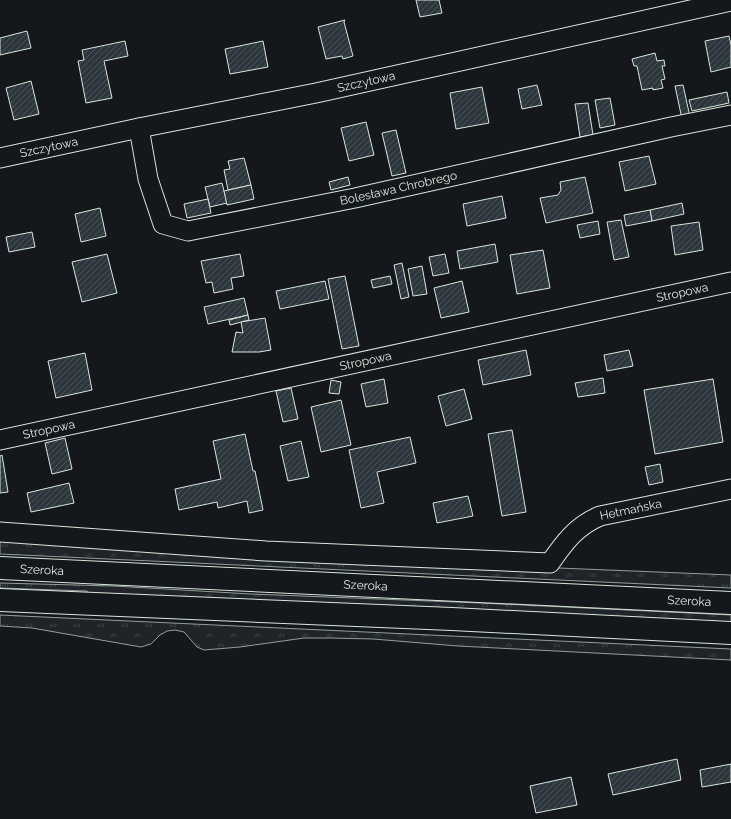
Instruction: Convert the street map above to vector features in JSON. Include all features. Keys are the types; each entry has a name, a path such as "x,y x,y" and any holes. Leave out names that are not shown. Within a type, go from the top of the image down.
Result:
{"main road":[{"name":"Szeroka","path":"0,568 731,603"},
{"path":"0,600 731,633"}],"street":[{"name":"Szczytowa","path":"0,158 316,92 731,1"},
{"name":"Bolesława Chrobrego","path":"139,128 148,179 163,224 188,231 355,198 731,115"},
{"name":"Stropowa","path":"0,440 731,282"},
{"name":"Hetmańska","path":"0,532 266,551 550,563 573,534 583,524 590,520 600,516 731,490"}],"green space":[{"path":"0,538 460,564 731,575 731,588 0,554"},
{"path":"0,583 114,586 251,594 731,615 731,622 88,593 87,591 0,588"},
{"path":"0,615 731,649 731,660 458,646 373,639 331,638 304,638 240,647 204,650 197,647 184,632 175,630 167,631 160,635 151,644 141,647 32,628 0,626"}],"building":[{"path":"416,0 439,0 442,13 420,17"},
{"path":"345,20 344,22 353,56 343,59 342,56 326,59 318,27"},
{"path":"27,31 31,48 0,55 0,38"},
{"path":"729,36 731,45 731,67 711,72 705,41"},
{"path":"125,41 128,56 104,61 112,98 86,103 78,61 84,60 82,50"},
{"path":"263,41 268,67 230,74 225,49"},
{"path":"655,53 657,61 664,60 665,66 662,66 665,79 661,80 663,88 642,90 637,66 634,66 632,59"},
{"path":"31,81 39,114 14,120 6,88"},
{"path":"537,85 542,105 522,109 518,89"},
{"path":"683,85 690,117 682,119 675,86"},
{"path":"482,87 489,123 456,129 450,93"},
{"path":"727,92 729,103 692,111 689,100"},
{"path":"610,98 615,125 600,128 595,100"},
{"path":"588,103 593,135 580,137 575,104"},
{"path":"366,122 374,155 349,161 341,128"},
{"path":"396,130 406,173 392,176 382,133"},
{"path":"649,156 656,184 625,191 619,162"},
{"path":"244,158 251,185 228,190 224,170 230,169 228,161"},
{"path":"348,177 350,185 331,190 329,182"},
{"path":"585,177 593,213 546,223 540,198 558,195 561,190 560,182"},
{"path":"222,183 227,203 210,207 205,187"},
{"path":"251,185 254,199 227,205 224,191"},
{"path":"502,196 506,218 467,226 463,204"},
{"path":"208,199 211,213 187,218 184,204"},
{"path":"682,203 684,214 652,221 650,210"},
{"path":"100,208 106,236 81,242 75,214"},
{"path":"650,210 652,221 626,226 624,215"},
{"path":"621,220 629,257 614,260 607,222"},
{"path":"598,221 600,234 580,238 577,225"},
{"path":"699,222 703,250 675,255 671,226"},
{"path":"32,232 35,247 9,252 6,237"},
{"path":"495,244 498,262 460,269 457,251"},
{"path":"543,250 550,288 517,294 510,255"},
{"path":"107,254 117,293 82,302 72,262"},
{"path":"240,254 244,276 231,278 233,289 214,293 212,282 206,283 201,261"},
{"path":"445,254 449,273 433,276 429,257"},
{"path":"402,263 409,297 401,299 394,265"},
{"path":"422,266 427,294 413,296 408,269"},
{"path":"345,276 359,346 342,349 328,279"},
{"path":"390,276 392,284 373,288 371,280"},
{"path":"325,281 329,299 280,309 276,291"},
{"path":"462,281 469,312 441,318 434,288"},
{"path":"244,298 248,315 208,324 204,307"},
{"path":"248,315 249,320 230,325 229,320"},
{"path":"265,318 271,350 259,352 232,352 236,332 243,333 241,322"},
{"path":"526,350 531,375 483,385 478,360"},
{"path":"629,350 633,366 607,371 604,355"},
{"path":"85,353 92,390 56,398 48,361"},
{"path":"603,378 605,393 578,397 575,383"},
{"path":"384,379 388,403 366,407 361,384"},
{"path":"713,379 723,442 655,454 644,390"},
{"path":"331,380 341,382 339,394 329,393"},
{"path":"291,388 298,419 283,422 276,391"},
{"path":"464,389 472,419 446,426 438,396"},
{"path":"341,400 351,445 321,452 311,407"},
{"path":"512,430 526,512 502,516 488,434"},
{"path":"245,434 253,471 255,471 263,510 249,513 247,501 218,508 217,502 179,510 175,489 221,479 213,441"},
{"path":"410,437 416,463 377,472 384,503 361,508 349,450"},
{"path":"65,438 72,469 52,474 45,443"},
{"path":"301,441 309,477 288,481 280,446"},
{"path":"2,455 8,492 0,493 0,456"},
{"path":"660,464 663,482 649,485 645,467"},
{"path":"69,483 74,503 31,512 27,493"},
{"path":"468,496 473,516 437,523 433,503"},
{"path":"677,759 681,780 613,795 608,774"},
{"path":"731,764 731,782 702,787 700,770"},
{"path":"571,777 577,805 536,813 530,786"}]}
